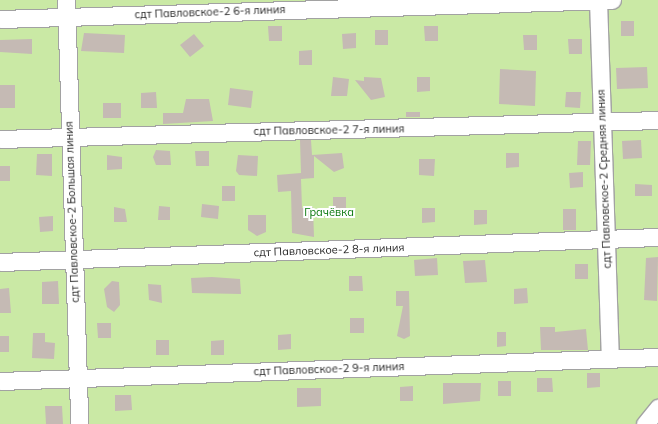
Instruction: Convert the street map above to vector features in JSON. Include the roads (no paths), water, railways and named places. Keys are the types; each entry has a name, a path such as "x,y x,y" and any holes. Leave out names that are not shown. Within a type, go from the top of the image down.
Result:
{"lane":[{"name":"сдт Павловское-2 Большая линия","path":"66,0 79,424"},
{"name":"сдт Павловское-2 Средняя линия","path":"598,0 610,359"},
{"name":"сдт Павловское-2 6-я линия","path":"0,19 612,0"},
{"name":"сдт Павловское-2 7-я линия","path":"0,138 602,123 658,120"},
{"name":"сдт Павловское-2 8-я линия","path":"0,262 658,237"},
{"name":"сдт Павловское-2 9-я линия","path":"0,381 658,357"},
{"path":"645,424 658,408"}],"park label":[{"name":"Грачёвка","path":"329,212"}]}
